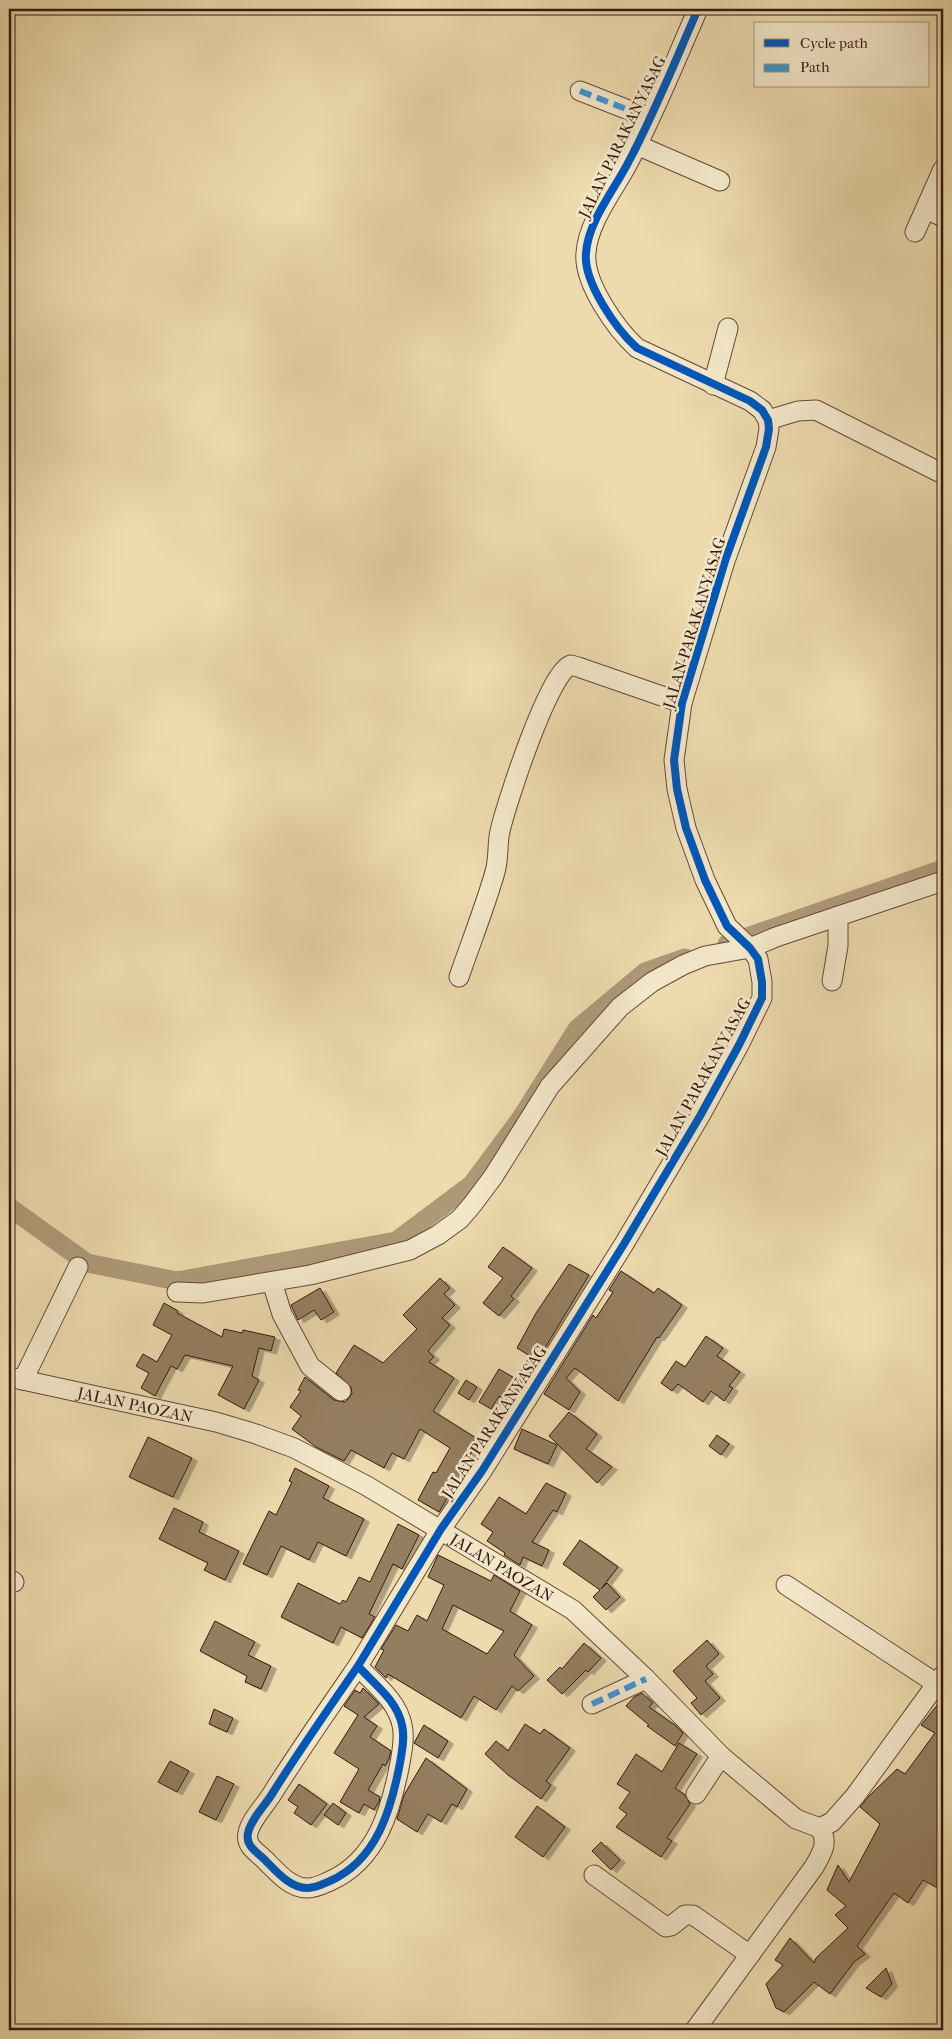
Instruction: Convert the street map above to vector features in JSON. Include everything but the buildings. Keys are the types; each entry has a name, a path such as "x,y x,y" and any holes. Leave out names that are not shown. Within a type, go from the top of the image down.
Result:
{"street":[{"name":"JALAN PARAKANYASAG","path":"358,1666 386,1694 394,1705 403,1726 402,1747 394,1794 388,1812 372,1845 346,1874 318,1886 308,1888 300,1886 282,1876 251,1848 248,1835 254,1819 358,1666 441,1529 482,1471 624,1244 700,1116 739,1045 757,1011 763,990 758,959 747,945 727,926 704,880 686,828 677,789 674,760 682,703 725,561 760,465 769,429 768,420 762,410 750,401 637,348 627,339 594,290 586,267 586,252 598,215 637,145 698,9"},
{"path":"580,91 649,118"},
{"path":"637,145 720,181"},
{"path":"915,232 943,169"},
{"path":"926,209 943,217"},
{"path":"713,385 728,328"},
{"path":"768,420 798,411 816,410 943,474"},
{"path":"459,976 496,871 500,832 513,784 547,699 562,670 571,665 682,703"},
{"path":"177,1292 203,1293 272,1282 310,1275 410,1250 438,1235 460,1219 493,1177 550,1086 620,1007 652,982 683,965 705,956 776,937 943,882"},
{"path":"832,981 838,946 838,916"},
{"path":"16,1378 78,1266"},
{"path":"272,1282 282,1314 310,1366 341,1391"},
{"name":"JALAN PAOZAN","path":"16,1378 216,1422 256,1434 294,1448 367,1486 573,1610 646,1679 721,1756 796,1819 820,1828"},
{"path":"694,2030 814,1867 825,1845 824,1836 820,1828 832,1822 855,1796 940,1679 786,1585"},
{"path":"592,1704 646,1679"},
{"path":"696,1794 721,1756"},
{"path":"594,1874 666,1927 671,1926 685,1915 693,1915 750,1955"}],"waterway":[{"path":"727,944 943,869"},
{"path":"9,1207 87,1263 177,1281 396,1241 472,1184 521,1118 577,1029 645,972 685,958"}],"marked path":[{"path":"580,91 649,118"},
{"path":"592,1704 646,1679"}],"cycle path":[{"path":"358,1666 255,1818 248,1833 248,1842 255,1851 284,1878 302,1888 319,1886 330,1881 346,1872 360,1860 379,1832 392,1798 402,1749 402,1725 390,1700 358,1666 441,1529 482,1471 624,1244 700,1116 739,1045 762,998 762,982 758,959 750,948 727,926 705,880 686,828 677,789 674,760 682,703 725,561 766,447 769,429 768,420 762,410 750,401 637,348 602,304 595,291 586,265 588,241 597,217 648,124 698,9"}]}
